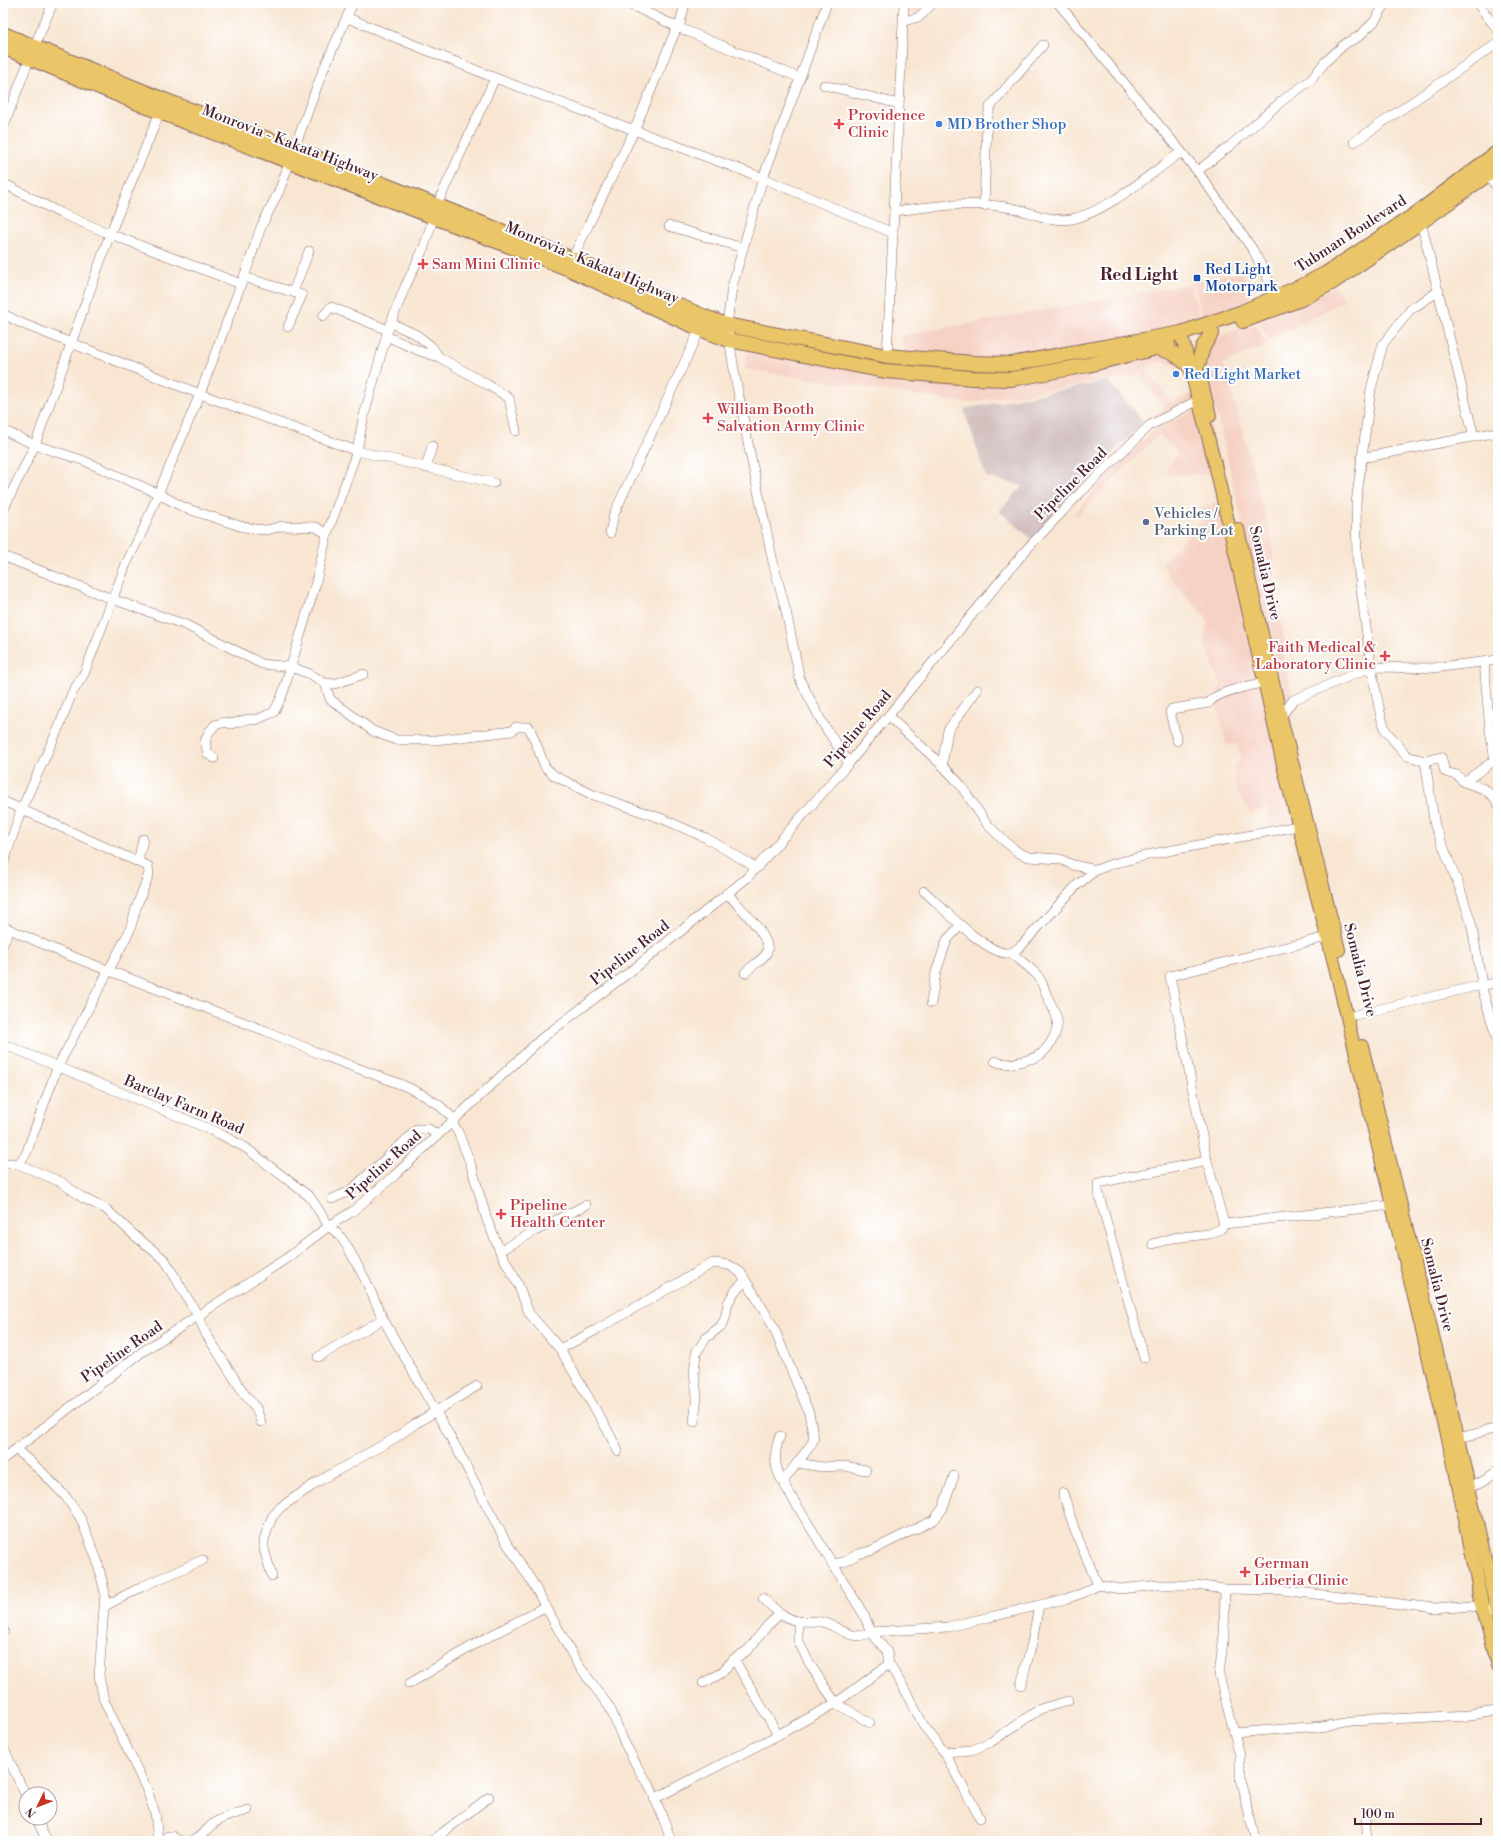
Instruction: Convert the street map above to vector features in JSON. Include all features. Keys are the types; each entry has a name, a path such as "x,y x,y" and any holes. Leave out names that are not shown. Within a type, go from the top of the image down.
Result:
{"highway":[{"name":"Monrovia - Kakata Highway","path":"3,34 32,52 160,112 292,155"},
{"name":"Monrovia - Kakata Highway","path":"3,47 32,52 164,100 292,155 435,210 572,259 706,317 727,324 887,356 973,363 1011,364 1186,336"},
{"name":"Tubman Boulevard","path":"1186,336 1327,274 1416,214 1498,152"},
{"name":"Tubman Boulevard","path":"1186,336 1212,332 1301,299 1333,282 1492,171"},
{"name":"Monrovia - Kakata Highway","path":"435,210 729,340 885,371 972,378 1012,379 1088,365 1154,347 1186,336"},
{"path":"1154,347 1173,353 1194,366 1212,332"}],"main road":[{"name":"Somalia Drive","path":"1186,336 1265,682 1355,1014 1458,1438 1468,1489 1498,1614"},
{"name":"Somalia Drive","path":"1201,398 1247,565 1281,717 1327,937 1453,1460 1484,1609 1498,1665"}],"street":[{"path":"3,128 32,52 53,3"},
{"path":"3,864 21,810 59,727 72,693 84,674 112,599 200,394 243,280 261,227 279,191 322,73 354,3"},
{"path":"627,3 678,27 800,78"},
{"path":"572,259 634,131 678,27 685,3"},
{"path":"828,3 763,178 732,287 727,324 749,448 800,680 820,720 849,763"},
{"path":"887,356 904,3"},
{"path":"904,21 919,17 933,3"},
{"path":"1058,3 1180,153 1198,172 1253,250 1277,296"},
{"path":"1198,172 1283,100 1311,80 1325,62 1346,44 1358,37 1374,22 1386,3"},
{"path":"1477,3 1498,30"},
{"path":"348,18 495,78 763,178 893,233"},
{"path":"1354,142 1498,43"},
{"path":"984,206 987,122 990,107 1043,45"},
{"path":"214,758 208,754 206,741 208,732 216,725 225,722 231,724 248,719 256,720 274,712 291,667 315,586 327,534 357,451 363,419 388,330 405,287 424,247 435,210 495,78"},
{"path":"824,85 899,104"},
{"path":"3,510 35,445 110,234 160,112"},
{"path":"894,211 954,205 984,206 1006,207 1058,219 1071,219 1108,204 1180,153"},
{"path":"1492,171 1498,188"},
{"path":"3,183 60,213 110,234 243,280 302,295 288,327"},
{"path":"1421,222 1474,437"},
{"path":"669,226 743,248"},
{"path":"293,292 309,251"},
{"path":"1438,292 1411,309 1383,344 1371,389 1361,458 1356,503 1357,557 1371,667 1386,731 1407,756 1425,761 1441,758 1445,772 1457,775 1464,782 1484,789 1498,804"},
{"path":"323,316 331,307 388,330 422,352 439,357 509,398 516,431"},
{"path":"3,314 24,324 200,394 357,451 494,483"},
{"path":"610,533 614,514 700,328"},
{"path":"388,330 417,334 432,347 439,357"},
{"name":"Pipeline Road","path":"3,1459 142,1352 287,1258 330,1226 353,1212 453,1122 542,1038 635,968 757,868 849,763 1025,551 1081,492 1149,426 1201,398"},
{"path":"3,430 35,445 82,460 157,493 185,508 240,526 254,530 267,530 282,526 316,527 327,534"},
{"path":"1361,458 1498,432"},
{"path":"426,468 432,446"},
{"path":"3,556 112,599 186,625 262,664 291,667 310,674 324,683 334,684 364,674"},
{"path":"1281,717 1293,700 1371,667 1432,668 1498,660"},
{"path":"1464,782 1495,760 1490,731 1484,662"},
{"path":"1177,741 1170,712 1172,710 1209,703 1220,694 1265,682"},
{"path":"324,683 330,699 373,730 396,740 436,740 512,731 516,727 529,727 545,767 555,776 591,794 663,819 706,838 757,868"},
{"path":"942,765 948,730 977,690"},
{"path":"888,716 942,765 959,783 987,824 1018,853 1029,856 1060,859 1073,865 1096,870"},
{"path":"1425,761 1435,826 1460,886 1471,922 1482,978 1481,985 1498,1043"},
{"path":"3,801 148,866 149,874 136,908 130,930 108,969 57,1068 26,1154 18,1164"},
{"path":"924,891 960,925 991,948 1006,954 1012,953 1022,945 1077,885 1096,870 1112,864 1173,850 1304,825"},
{"path":"138,862 143,839"},
{"path":"727,893 765,937 768,948 766,953 745,973"},
{"path":"931,1003 936,972 947,940 960,925"},
{"path":"3,944 6,928 63,953 108,969 266,1031 325,1056 405,1086 439,1105 453,1122 458,1132 470,1162 487,1220 500,1251 518,1284 528,1313 560,1349 618,1451"},
{"path":"1153,1244 1173,1238 1209,1234 1221,1229 1224,1224 1207,1161 1170,976 1327,937"},
{"path":"995,1061 1001,1064 1012,1064 1043,1054 1058,1030 1056,1013 1045,992 1043,982 1035,972 1012,953"},
{"path":"1355,1014 1481,985 1498,983"},
{"name":"Barclay Farm Road","path":"3,1044 57,1068 214,1131 246,1148 310,1197 330,1226 348,1246 383,1319 456,1446 506,1542 531,1580 577,1663 610,1708 624,1742 643,1777 649,1784 671,1841"},
{"path":"332,1199 350,1191 418,1129 429,1129 437,1135"},
{"path":"1144,1358 1098,1191 1098,1183 1207,1161"},
{"path":"3,1163 18,1164 61,1182 84,1198 106,1209 134,1235 165,1260 198,1316 215,1350 245,1395 256,1408 261,1422"},
{"path":"500,1251 586,1204"},
{"path":"1224,1224 1392,1205"},
{"path":"560,1349 713,1263 729,1265 740,1272 773,1326 809,1413 814,1439 785,1479 785,1486"},
{"path":"694,1422 697,1396 694,1372 696,1353 706,1338 721,1326 725,1319 728,1303 735,1291 745,1280"},
{"path":"318,1357 383,1319"},
{"path":"272,1576 264,1549 266,1532 272,1517 281,1507 319,1481 394,1438 477,1386"},
{"path":"1458,1438 1498,1428"},
{"path":"780,1436 777,1443 775,1459 777,1469 785,1486 864,1616 871,1632 887,1652 889,1664 924,1726 944,1752 980,1818"},
{"path":"16,1450 43,1473 66,1496 81,1519 97,1560 105,1593 99,1676 104,1700 147,1790 155,1813 158,1841"},
{"path":"798,1463 822,1467 844,1466 866,1470"},
{"path":"1468,1489 1486,1480 1498,1470"},
{"path":"832,1564 844,1562 858,1554 870,1551 934,1520 943,1508 954,1476"},
{"path":"1062,1493 1075,1531 1098,1585"},
{"path":"105,1606 144,1586 203,1560"},
{"path":"763,1598 771,1607 792,1620 825,1622 855,1636 865,1636 871,1632 948,1627 1083,1593 1098,1585 1120,1589 1159,1585 1195,1585 1225,1589 1281,1590 1435,1608 1472,1605 1498,1614"},
{"path":"1225,1589 1224,1634 1219,1675 1240,1755 1240,1779 1256,1841"},
{"path":"1021,1685 1032,1643 1039,1605"},
{"path":"409,1684 477,1643 546,1606"},
{"path":"704,1683 720,1674 734,1659 748,1650 767,1626 781,1613"},
{"path":"798,1621 798,1640 808,1661 836,1703 870,1723"},
{"path":"734,1659 778,1735"},
{"path":"654,1799 778,1735 836,1703 889,1664"},
{"path":"944,1752 972,1750 991,1742 1040,1709 1068,1701"},
{"path":"1234,1732 1321,1726 1352,1721 1469,1715 1498,1711"},
{"path":"3,1747 21,1786"},
{"path":"432,1841 489,1797"},
{"path":"194,1841 204,1834 213,1824 226,1816 248,1810"},
{"path":"1367,1821 1369,1841"},
{"path":"40,1826 47,1841"},
{"path":"162,1841 168,1836 172,1836 180,1841"}],"shaded area":[{"path":"908,3 926,3 914,15 908,11"},
{"path":"1242,272 1251,300 1202,317 1193,281"},
{"path":"1190,284 1201,322 1020,369 909,364 901,336"},
{"path":"1335,287 1344,301 1269,340 1260,321"},
{"path":"1254,323 1267,345 1224,363 1273,544 1275,592 1285,645 1283,657 1294,697 1285,699 1200,344"},
{"path":"737,332 987,380 1173,351 1189,366 1184,370 1161,361 1147,367 1134,376 968,403 745,369 747,353"},
{"path":"1146,369 1172,403 1199,389 1203,400 1149,428 1048,526 1139,428 1164,408 1139,375"},
{"path":"1108,381 1143,421 1033,540 999,511 1023,486 986,477 964,409"},
{"path":"1205,406 1221,472 1168,476 1165,469 1178,454 1159,434 1077,516 1075,513 1109,473 1153,431"},
{"path":"1224,499 1299,819 1270,827 1267,807 1251,814 1236,789 1233,768 1241,757 1237,744 1226,745 1215,695 1221,685 1204,643 1208,620 1168,576 1162,562 1203,520 1196,510"}],"place":[{"name":"Providence Clinic","path":"839,124"},
{"name":"MD Brother Shop","path":"939,124"},
{"name":"Sam Mini Clinic","path":"423,264"},
{"name":"Red Light Motorpark","path":"1197,278"},
{"name":"Red Light Market","path":"1176,374"},
{"name":"William Booth Salvation Army Clinic","path":"708,418"},
{"name":"Vehicles / Parking Lot","path":"1146,522"},
{"name":"Faith Medical & Laboratory Clinic","path":"1385,656"},
{"name":"Pipeline Health Center","path":"501,1214"},
{"name":"German Liberia Clinic","path":"1245,1572"}],"district":[{"name":"Red Light","path":"1139,275"}]}
